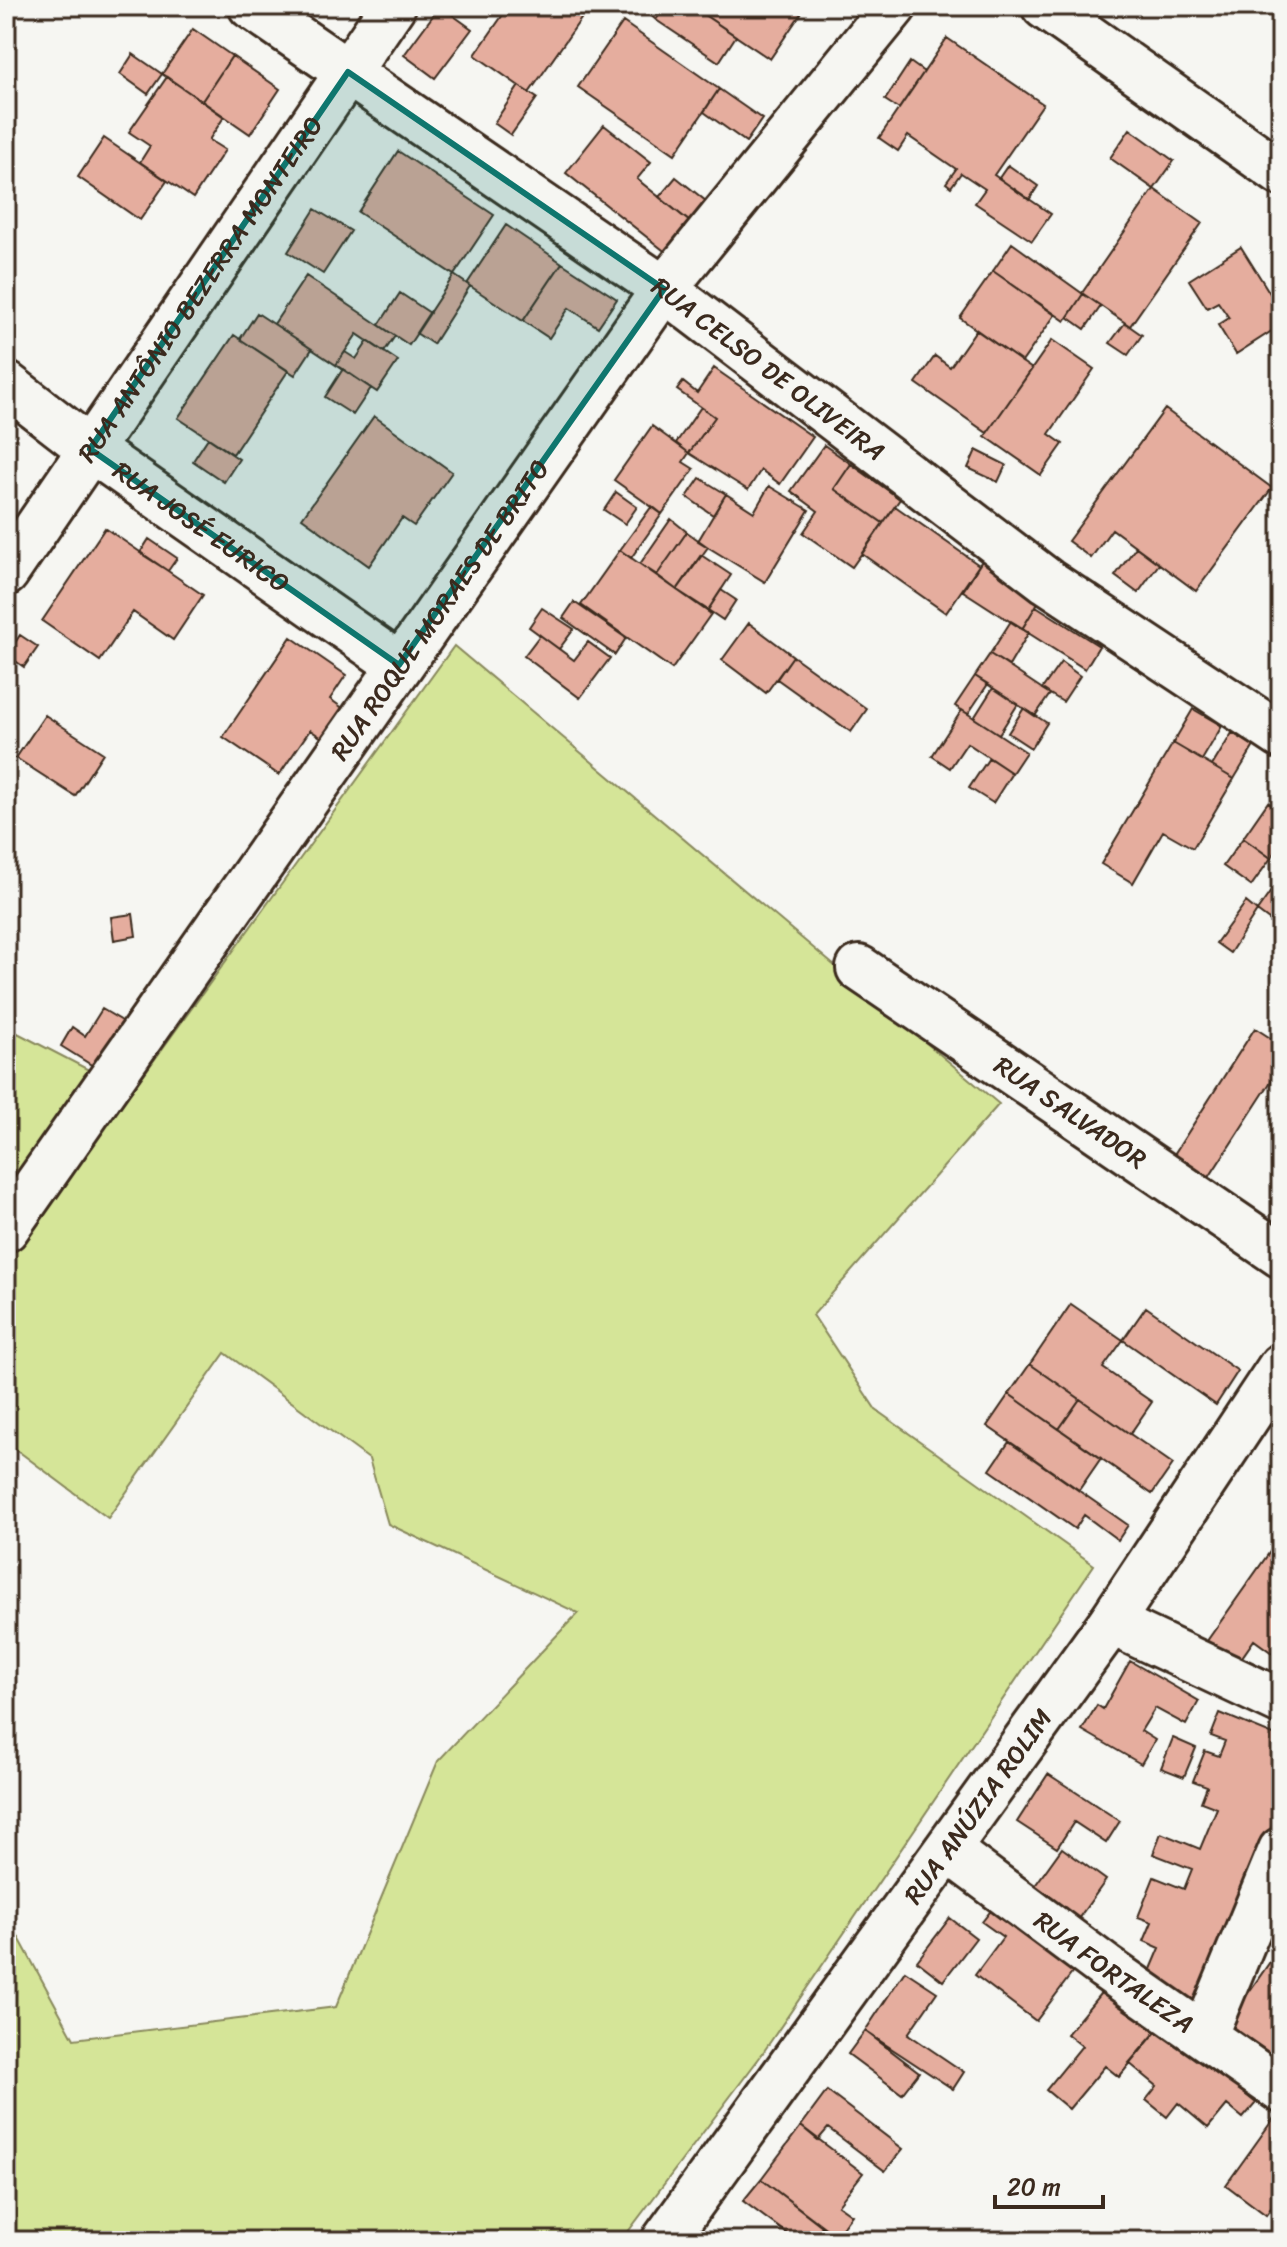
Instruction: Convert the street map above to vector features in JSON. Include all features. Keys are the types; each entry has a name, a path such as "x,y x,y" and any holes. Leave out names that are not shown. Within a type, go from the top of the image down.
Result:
{"street":[{"name":"RUA CELSO DE OLIVEIRA","path":"251,6 664,289 1047,581 1281,736"},
{"name":"RUA ANTÔNIO BEZERRA MONTEIRO","path":"6,573 393,6"},
{"name":"RUA ROQUE MORAES DE BRITO","path":"6,1229 664,289 894,6"},
{"path":"1044,6 1281,173"},
{"name":"RUA JOSÉ EURICO","path":"6,384 90,449 399,665"},
{"name":"RUA SALVADOR","path":"859,968 1281,1255"},
{"name":"RUA ANÚZIA ROLIM","path":"676,2237 1111,1622 1281,1366"},
{"path":"1111,1622 1281,1702"},
{"name":"RUA FORTALEZA","path":"948,1850 1105,1967 1281,2090"},
{"path":"1205,2034 1281,1850"}],"highlighted area":[{"path":"348,72 664,289 399,665 90,449"}],"green space":[{"path":"454,646 999,1104 813,1315 876,1410 1094,1565 760,2057 621,2241 6,2241 6,1914 74,2039 336,2007 438,1761 578,1613 388,1524 369,1459 225,1353 108,1518 6,1442 6,1027 131,1092"}],"building":[{"path":"440,6 472,29 435,78 404,55"},
{"path":"509,6 590,6 529,93 475,55"},
{"path":"640,6 665,6 656,20"},
{"path":"665,6 691,6 736,36 719,62 656,20"},
{"path":"691,6 806,6 770,59"},
{"path":"623,22 719,89 675,154 578,87"},
{"path":"193,29 232,56 202,101 162,74"},
{"path":"947,38 1043,104 994,175 1051,214 1032,241 975,203 985,189 961,173 951,187 946,183 956,169 908,136 898,151 879,138"},
{"path":"133,54 162,74 148,94 120,74"},
{"path":"232,56 280,89 250,134 202,101"},
{"path":"910,62 924,72 899,109 885,100"},
{"path":"167,77 224,117 209,140 225,150 193,198 140,162 150,146 129,132"},
{"path":"519,86 537,98 511,135 494,123"},
{"path":"719,89 762,119 746,142 704,112"},
{"path":"604,125 651,162 637,179 700,230 677,261 566,173"},
{"path":"1130,129 1174,161 1154,189 1110,158"},
{"path":"104,138 167,181 140,220 78,177"},
{"path":"398,151 494,215 454,275 358,212"},
{"path":"1008,165 1038,186 1029,200 999,178"},
{"path":"676,177 717,210 700,230 659,197"},
{"path":"1154,189 1202,223 1130,326 1082,293"},
{"path":"315,209 351,231 323,274 288,252"},
{"path":"506,225 562,263 523,321 467,284"},
{"path":"1012,243 1083,294 1065,321 993,271"},
{"path":"1241,247 1281,311 1281,325 1236,354 1218,325 1229,318 1218,302 1207,308 1189,280"},
{"path":"562,263 617,299 598,327 569,308 549,338 523,321"},
{"path":"993,271 1055,315 1022,362 960,318"},
{"path":"454,275 470,286 433,344 416,333"},
{"path":"306,276 395,336 384,352 357,334 336,365 274,324"},
{"path":"400,293 430,313 409,345 379,325"},
{"path":"1083,294 1101,306 1085,329 1068,317"},
{"path":"257,313 312,349 295,375 240,339"},
{"path":"1125,323 1142,335 1128,355 1110,343"},
{"path":"976,330 1032,369 987,433 916,383 935,356 950,367"},
{"path":"234,335 288,371 233,454 178,418"},
{"path":"1052,340 1094,369 1049,434 1063,444 1041,475 985,436"},
{"path":"368,341 398,361 377,392 336,365 345,352 356,359"},
{"path":"714,368 813,437 780,484 761,470 748,490 689,453 715,417 677,390 683,382 697,393"},
{"path":"343,369 371,388 353,415 325,397"},
{"path":"701,407 715,417 689,453 676,443"},
{"path":"1165,409 1272,488 1196,591 1112,529 1091,558 1068,541"},
{"path":"374,416 452,472 414,526 402,518 369,566 302,518"},
{"path":"652,426 689,453 683,462 694,469 662,514 614,480"},
{"path":"208,438 239,459 224,482 193,461"},
{"path":"824,445 851,464 834,489 883,523 852,567 803,533 818,511 791,491"},
{"path":"976,450 1006,465 998,482 968,468"},
{"path":"851,464 900,499 883,523 834,489"},
{"path":"700,478 726,494 713,515 687,497"},
{"path":"769,486 809,510 765,582 698,541 726,494 754,512"},
{"path":"616,492 637,507 625,524 604,510"},
{"path":"652,506 662,514 631,558 620,550"},
{"path":"895,506 979,565 946,613 862,554"},
{"path":"671,519 687,532 657,575 640,564"},
{"path":"105,528 203,595 173,640 133,612 100,661 42,621"},
{"path":"687,532 708,547 677,590 657,575"},
{"path":"149,539 177,558 168,571 140,553"},
{"path":"1136,547 1159,564 1138,593 1115,576"},
{"path":"620,550 711,614 672,669 581,605"},
{"path":"701,555 731,575 708,610 677,590"},
{"path":"983,559 1042,596 1022,629 963,591"},
{"path":"721,590 736,600 723,620 708,610"},
{"path":"574,602 626,638 615,655 563,618"},
{"path":"1036,606 1099,646 1085,669 1022,629"},
{"path":"542,608 574,629 559,649 529,627"},
{"path":"1011,621 1029,632 1009,666 990,654"},
{"path":"749,623 793,656 766,693 722,660"},
{"path":"20,635 38,647 24,667 7,655"},
{"path":"540,635 574,660 588,642 610,658 580,698 524,656"},
{"path":"291,637 346,675 330,699 351,714 331,744 310,730 279,775 223,737"},
{"path":"990,654 1050,694 1035,716 975,676"},
{"path":"793,656 867,709 851,732 777,679"},
{"path":"1061,662 1080,676 1063,702 1042,689"},
{"path":"975,676 988,684 968,714 955,706"},
{"path":"993,688 1018,704 999,734 974,718"},
{"path":"1024,708 1047,723 1031,748 1008,733"},
{"path":"1193,709 1222,726 1202,760 1173,743"},
{"path":"962,710 1026,752 1012,773 967,743 950,768 932,756"},
{"path":"45,715 103,753 75,796 16,758"},
{"path":"1232,733 1254,746 1234,779 1212,766"},
{"path":"1173,743 1234,779 1193,848 1163,831 1133,883 1101,864"},
{"path":"989,758 1012,773 993,803 969,788"},
{"path":"1268,802 1281,811 1281,844 1271,858 1243,838"},
{"path":"1243,838 1271,858 1251,886 1223,866"},
{"path":"1281,877 1281,929 1257,911"},
{"path":"1246,902 1257,911 1230,953 1216,943"},
{"path":"133,914 136,936 114,940 111,917"},
{"path":"102,1009 134,1028 106,1074 61,1046 72,1027 85,1036"},
{"path":"1255,1028 1281,1045 1281,1066 1206,1182 1171,1159"},
{"path":"1071,1304 1123,1340 1103,1368 1152,1402 1130,1434 1030,1364"},
{"path":"1146,1307 1238,1371 1216,1405 1123,1340"},
{"path":"1030,1364 1080,1399 1059,1429 1009,1394"},
{"path":"1009,1394 1101,1458 1079,1490 987,1426"},
{"path":"1080,1399 1173,1464 1152,1494 1059,1429"},
{"path":"1009,1442 1128,1525 1118,1540 1084,1515 1075,1529 990,1470"},
{"path":"1281,1536 1281,1655 1279,1658 1254,1640 1233,1670 1202,1648"},
{"path":"1130,1661 1199,1701 1186,1725 1155,1708 1141,1731 1155,1740 1141,1764 1082,1730 1097,1705 1103,1709"},
{"path":"1220,1713 1281,1738 1281,1804 1200,2003 1146,1981 1160,1948 1144,1941 1152,1922 1138,1917 1154,1877 1184,1889 1192,1869 1153,1854 1161,1833 1200,1849 1217,1808 1201,1802 1207,1786 1193,1781 1205,1751 1219,1756 1225,1741 1211,1736"},
{"path":"1173,1738 1196,1748 1184,1777 1161,1768"},
{"path":"1048,1774 1120,1821 1106,1843 1074,1822 1057,1848 1017,1822"},
{"path":"1062,1848 1106,1880 1078,1919 1034,1887"},
{"path":"997,1903 1079,1964 1036,2021 975,1975 1003,1937 982,1922"},
{"path":"950,1918 976,1938 943,1981 917,1961"},
{"path":"1281,1946 1281,2064 1226,2025"},
{"path":"905,1971 937,1992 908,2034 964,2072 953,2089 865,2031"},
{"path":"1109,1983 1161,2026 1119,2077 1105,2066 1069,2109 1046,2090 1082,2046 1067,2034"},
{"path":"1161,2026 1256,2103 1243,2118 1227,2105 1208,2128 1178,2103 1167,2117 1146,2100 1157,2086 1129,2063"},
{"path":"865,2031 919,2072 902,2094 848,2054"},
{"path":"827,2091 903,2149 885,2171 828,2128 818,2140 801,2126"},
{"path":"1279,2111 1281,2194 1266,2215 1226,2185"},
{"path":"801,2126 863,2173 838,2205 852,2215 836,2236 761,2179"},
{"path":"761,2179 822,2226 811,2241 797,2241 743,2201"}]}
